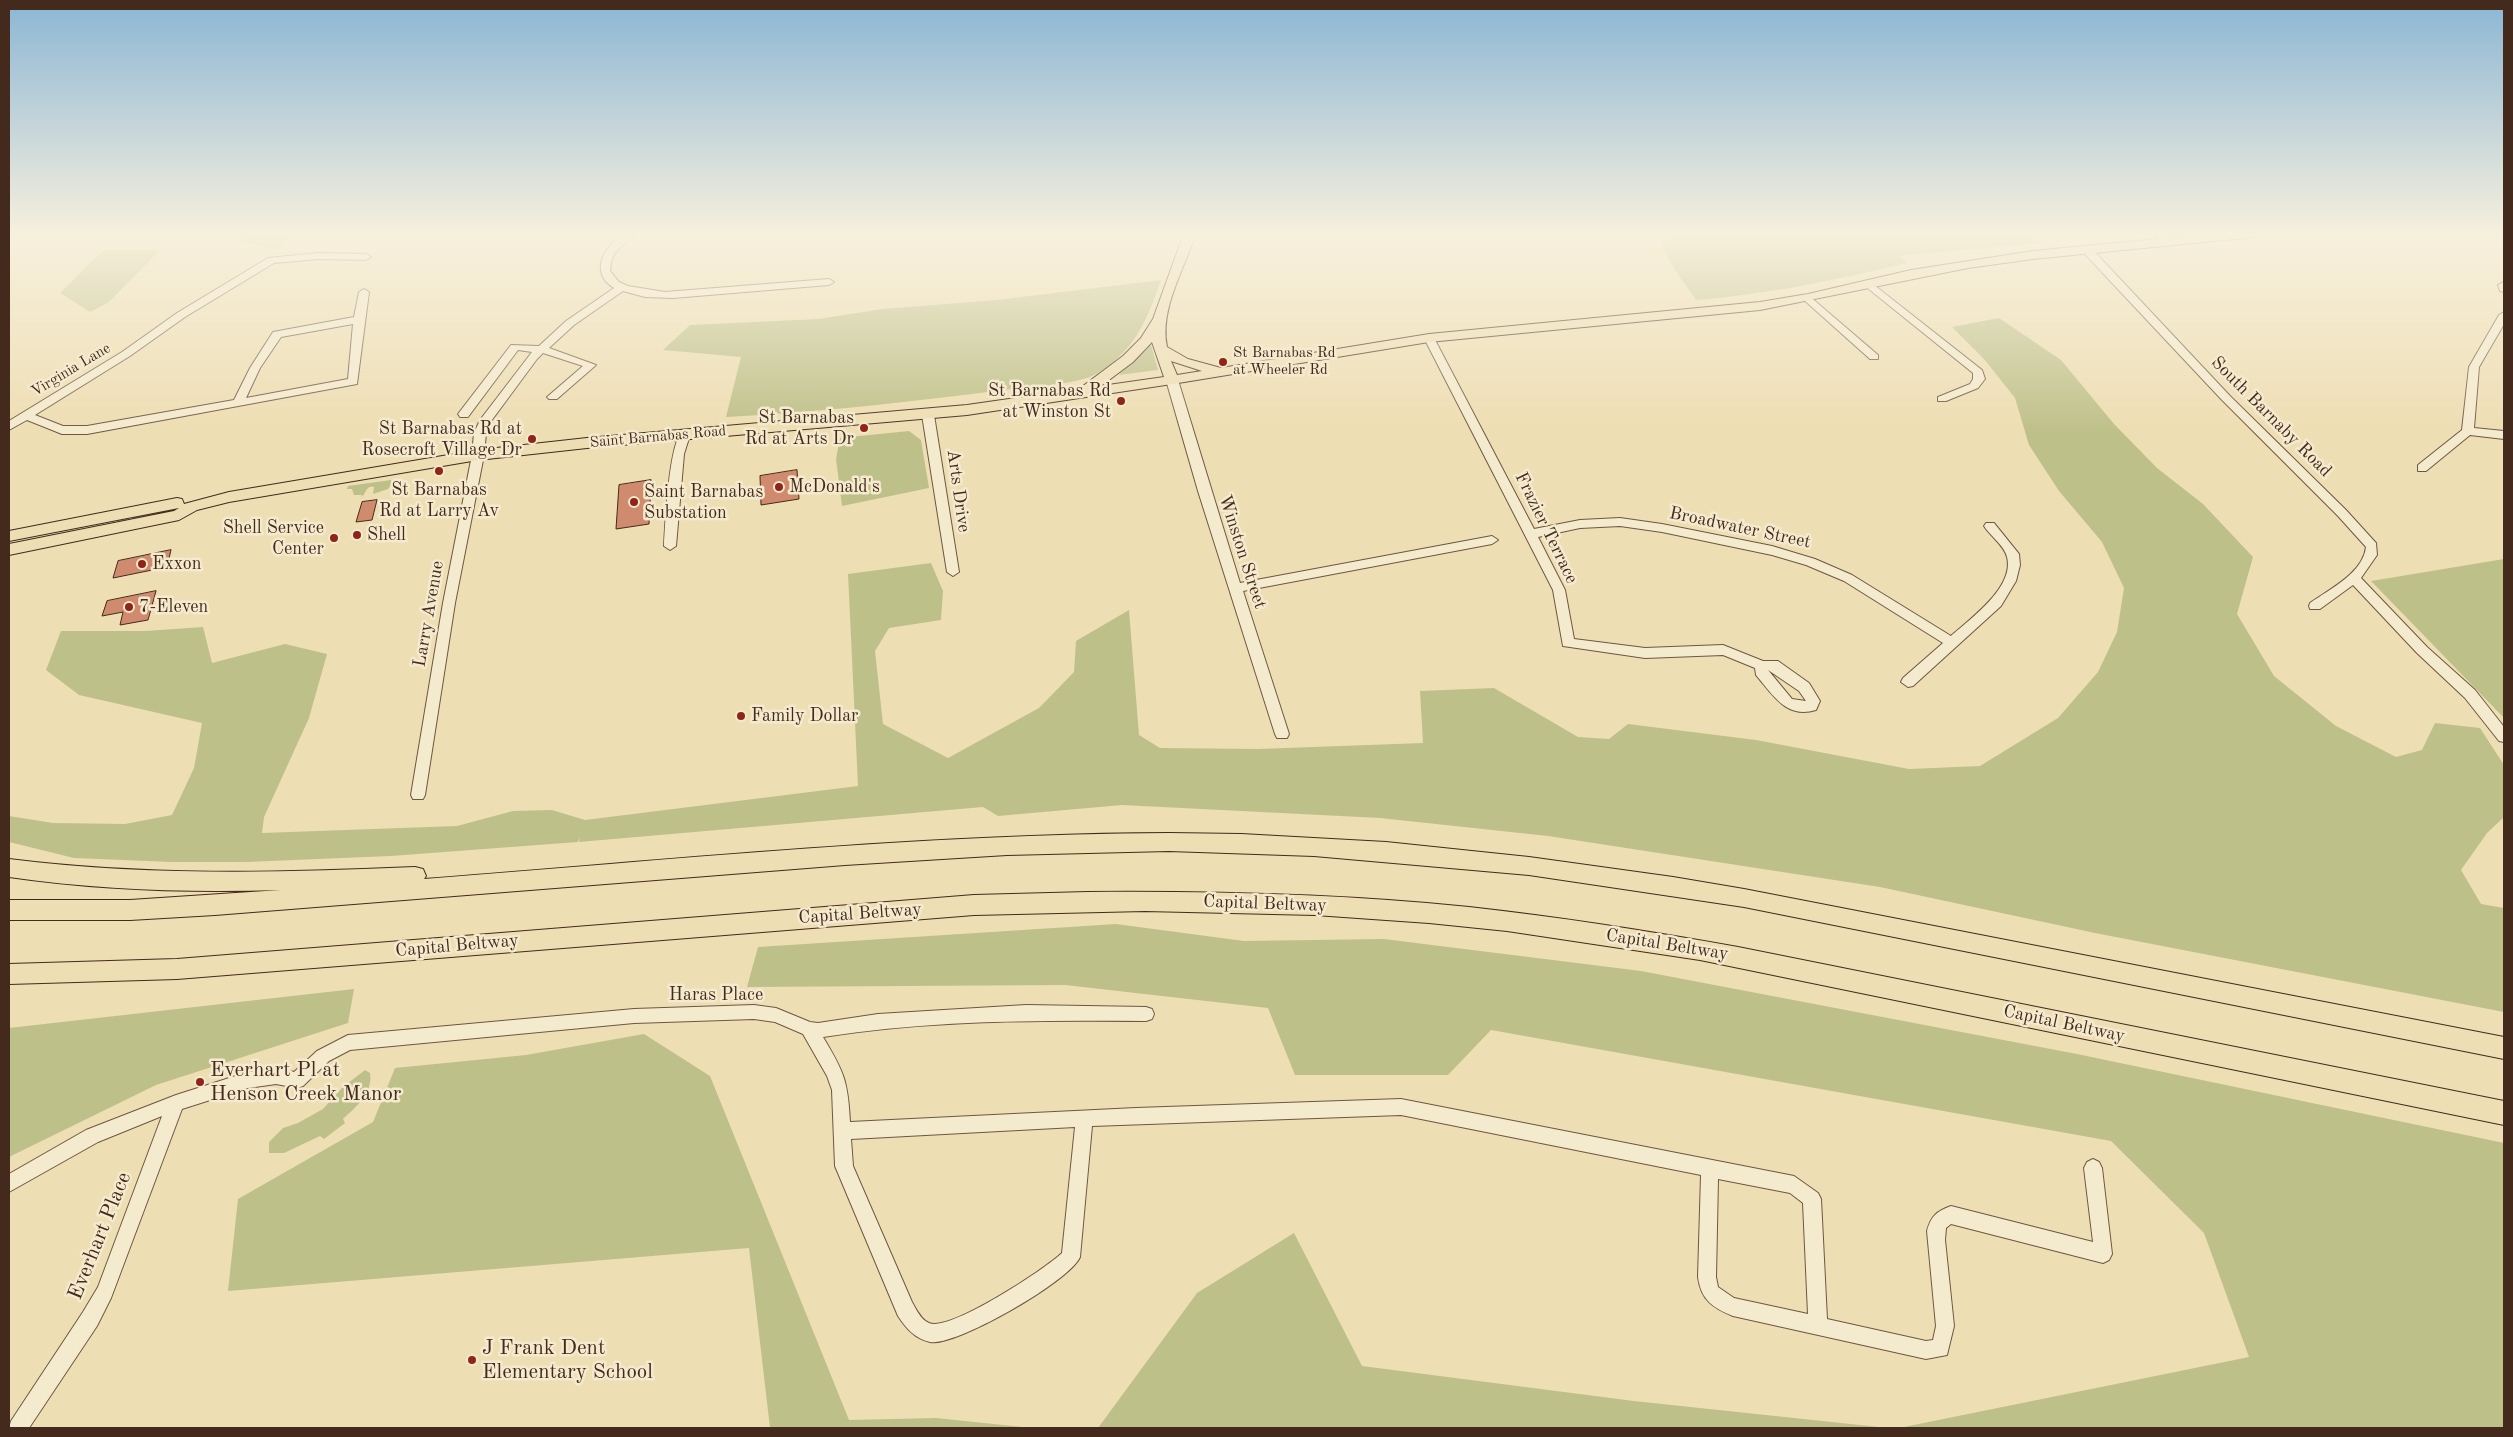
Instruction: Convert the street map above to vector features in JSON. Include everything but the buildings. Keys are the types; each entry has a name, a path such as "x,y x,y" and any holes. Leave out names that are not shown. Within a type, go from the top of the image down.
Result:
{"highway":[{"path":"9,910 130,910 215,905 922,850 1088,842 1261,844 1437,855 1628,878 1744,898 2504,1048"},
{"path":"9,868 97,879 206,883 769,862"},
{"name":"Capital Beltway","path":"9,974 177,968 983,905 1164,900 1332,906 1430,913 1524,923 1699,950 2504,1113"}],"main road":[{"path":"1166,300 1160,318 1158,336 1160,350 1172,380"},
{"name":"Saint Barnabas Road","path":"9,550 178,515 192,506 341,477 479,447 684,435 928,415 1225,372 1429,338 1616,318 1695,313 1792,300"},
{"path":"1077,394 1113,374 1144,342 1160,318"},
{"path":"1160,350 1188,363 1225,372"},
{"name":"Saint Barnabas Road","path":"9,536 181,502 192,506"}],"street":[{"name":"Virginia Lane","path":"9,426 208,300"},
{"path":"26,415 62,430 87,430 353,382 358,349 358,320 362,300"},
{"name":"Larry Avenue","path":"418,795 449,603 479,447 480,433 492,411 541,349 582,314 603,300"},
{"path":"1810,300 1874,357"},
{"path":"1888,300 1978,372 1979,379 1974,386 1942,399"},
{"name":"South Barnaby Road","path":"2134,300 2226,398 2373,548 2371,556 2354,577 2315,606"},
{"path":"2468,431 2474,367 2504,314"},
{"path":"238,403 255,368 277,334 358,320"},
{"name":"Frazier Terrace","path":"1429,338 1532,534 1559,590 1568,642 1645,652 1723,650 1748,658 1762,666"},
{"path":"464,414 515,347 541,349 591,365 553,396"},
{"name":"Winston Street","path":"1172,380 1204,491 1282,734"},
{"name":"Arts Drive","path":"928,415 937,461 953,572"},
{"path":"2422,468 2468,431 2504,435"},
{"path":"670,546 678,454 684,435"},
{"name":"Broadwater Street","path":"1532,534 1584,523 1627,523 1739,543 1791,555 1812,561 1849,578 1930,631 1951,642"},
{"path":"1908,682 1996,603 2010,581 2014,565 2013,554 1990,526"},
{"path":"1236,588 1492,540"},
{"path":"2354,577 2422,650 2470,694 2504,737"},
{"name":"Haras Place","path":"176,1103 248,1080 276,1076 297,1080 315,1063 338,1046 373,1039 634,1016 754,1012 776,1015 809,1029 839,1028 888,1021 1026,1012 1146,1014"},
{"path":"809,1029 835,1073 840,1090 844,1166 905,1309 915,1325 927,1333 941,1333 953,1330 1062,1267 1071,1257 1074,1246 1084,1119"},
{"path":"9,1183 92,1136 176,1103"},
{"name":"Everhart Place","path":"18,1428 90,1319 105,1292 176,1103"},
{"path":"842,1132 1084,1119 1401,1107 1710,1168 1794,1185 1812,1198 1818,1326"},
{"path":"1710,1168 1708,1290 1717,1300 1733,1307 1926,1350 1940,1348 1945,1326 1936,1233 1936,1226 1943,1217 1951,1215 2103,1254 2093,1168"}],"green space":[{"path":"71,300 111,300 109,302 90,312"},
{"path":"996,300 1153,300 1145,321 1130,345 1121,355 1096,374 1077,381 934,399 726,417 741,357 663,350 690,325 818,319 882,309"},
{"path":"1999,318 2061,360 2114,424 2157,468 2203,504 2253,557 2237,614 2274,676 2336,726 2396,757 2422,750 2435,723 2480,728 2504,765 2504,817 2487,833 2461,870 2481,904 2504,908 2504,1012 2095,933 1880,887 1548,836 1380,818 1122,805 998,816 983,807 579,842 580,836 578,842 391,856 246,862 171,862 74,858 9,842 9,816 53,823 125,824 172,815 194,768 202,723 79,695 46,670 61,631 146,631 203,627 212,663 285,644 327,654 309,718 264,817 262,833 457,826 513,811 552,810 585,820 858,786 848,574 931,563 943,591 941,620 889,628 875,651 883,724 948,758 1039,708 1074,672 1076,641 1129,610 1139,735 1160,748 1258,749 1423,743 1420,691 1494,688 1578,737 1609,739 1628,724 1756,740 1909,769 1980,766 2058,718 2098,672 2117,632 2124,588 2102,542 2059,491 2029,445 2015,398 1984,359 1952,327"},
{"path":"1150,341 1158,370 1119,375"},
{"path":"909,431 921,440 929,488 842,506 836,459 840,438"},
{"path":"391,480 392,483 388,489 373,494 374,487 369,487 361,497 362,495 354,495 352,489 347,489 348,486"},
{"path":"2504,559 2504,718 2371,581"},
{"path":"1116,924 1244,941 1384,939 1641,971 2077,1054 2504,1143 2504,1428 1899,1428 2249,1357 2204,1233 2111,1141 1491,1030 1448,1075 1295,1075 1268,1008 1065,985 747,987 758,947"},
{"path":"354,989 348,1023 156,1085 9,1157 9,1028"},
{"path":"644,1034 710,1076 849,1420 936,1418 1032,1428 770,1428 749,1248 228,1291 238,1199 373,1122 395,1068 526,1055"},
{"path":"365,1070 370,1073 369,1087 363,1099 343,1119 345,1123 324,1139 320,1136 284,1153 269,1153 269,1142 283,1128 298,1123 323,1109 343,1087"},
{"path":"1294,1233 1362,1366 1634,1401 1888,1428 1098,1428 1197,1293"}],"place":[{"name":"St Barnabas Rd at Wheeler Rd","path":"1223,362"},
{"name":"St Barnabas Rd at Winston St","path":"1121,401"},
{"name":"St Barnabas Rd at Arts Dr","path":"864,428"},
{"name":"St Barnabas Rd at Rosecroft Village Dr","path":"532,439"},
{"name":"St Barnabas Rd at Larry Av","path":"439,471"},
{"name":"McDonald's","path":"779,487"},
{"name":"Saint Barnabas Substation","path":"634,502"},
{"name":"Shell","path":"357,535"},
{"name":"Shell Service Center","path":"334,538"},
{"name":"Exxon","path":"142,564"},
{"name":"7-Eleven","path":"129,607"},
{"name":"Family Dollar","path":"741,716"},
{"name":"Everhart Pl at Henson Creek Manor","path":"200,1082"},
{"name":"J Frank Dent Elementary School","path":"472,1360"}]}
